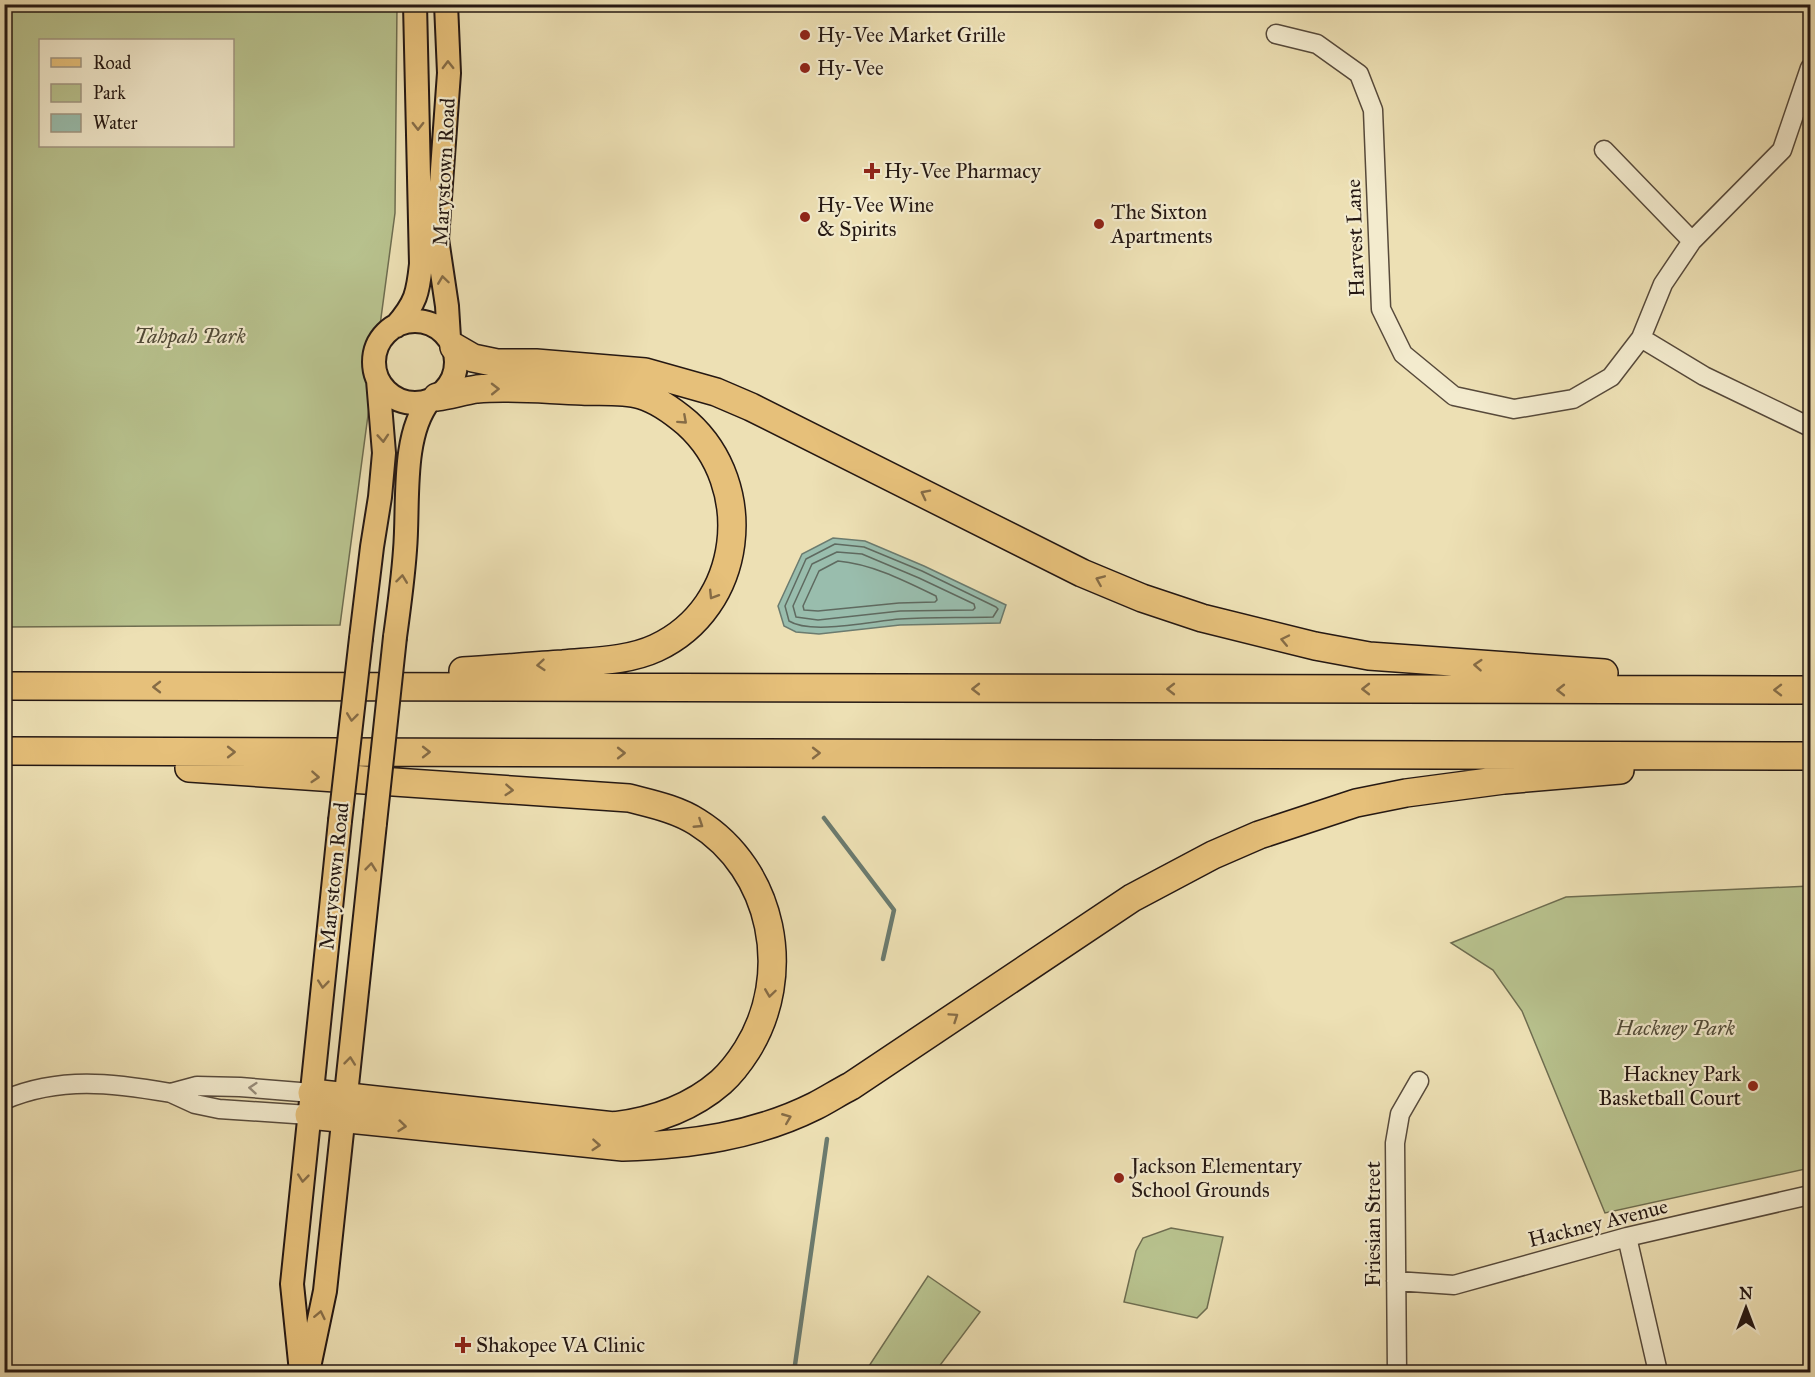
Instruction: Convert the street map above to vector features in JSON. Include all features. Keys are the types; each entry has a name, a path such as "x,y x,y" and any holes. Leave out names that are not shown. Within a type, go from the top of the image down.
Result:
{"highway":[{"path":"451,343 473,358 497,363 536,363 645,372 716,392 751,407 1082,573 1142,598 1247,631 1369,656 1662,677 1745,690"},
{"path":"216,687 483,670 628,657 657,648 680,633 701,613 716,590 728,564 732,540 732,514 728,487 719,462 701,435 674,411 641,395 602,392 477,389 433,399"},
{"path":"4,687 1810,690"},
{"path":"4,751 1810,756"},
{"path":"310,1104 623,1147 689,1143 739,1134 815,1107 1132,898 1213,855 1259,835 1356,803 1406,793 1504,780 1761,756"},
{"path":"4,760 152,766 629,798 663,806 697,822 724,842 744,867 762,900 772,936 773,970 768,1003 756,1035 742,1058 723,1081 700,1098 675,1112 643,1122 614,1125 345,1108"}],"main road":[{"name":"Marystown Road","path":"396,326 409,311 418,292 421,264 415,4"},
{"name":"Marystown Road","path":"446,4 449,73 437,239 451,343"},
{"path":"406,322 425,322 442,331 451,343 456,356 455,375 445,391 433,399 420,403 401,401 384,389 378,380 375,370 376,349 381,340 396,326 406,322"},
{"name":"Marystown Road","path":"301,1372 292,1284 340,821 372,547 380,497 384,453 378,380"},
{"name":"Marystown Road","path":"308,1372 326,1291 405,551 412,436 420,413 433,399"}],"street":[{"name":"Harvest Lane","path":"1276,34 1317,44 1359,74 1373,110 1381,309 1403,354 1454,396 1514,409 1573,399 1611,377 1641,338 1663,284 1692,241 1782,150 1810,68"},
{"path":"1604,150 1692,241"},
{"path":"1641,338 1704,376 1810,427"},
{"name":"Friesian Street","path":"1397,1372 1395,1143 1400,1114 1419,1081"},
{"path":"4,1100 50,1085 80,1083 126,1085 171,1093 197,1086 240,1087 310,1104"},
{"name":"Hackney Avenue","path":"1396,1281 1454,1285 1627,1237 1810,1195"},
{"path":"1627,1237 1658,1372"}],"green space":[{"name":"Tahpah Park","path":"5,5 397,5 395,213 340,625 5,627"},
{"name":"Hackney Park","path":"1810,886 1810,1168 1605,1213 1522,1011 1493,970 1451,943 1566,897"},
{"path":"1171,1228 1223,1237 1207,1308 1197,1318 1124,1302 1136,1251 1143,1238"},
{"path":"928,1276 980,1312 935,1372 894,1372 869,1366"}],"water":[{"path":"833,538 865,541 1006,605 1000,623 900,625 819,634 796,632 784,626 778,606 802,554"}],"waterway":[{"path":"824,818 894,910 883,959"},
{"path":"794,1372 827,1139"}],"place":[{"name":"Hy-Vee Market Grille","path":"805,35"},
{"name":"Hy-Vee","path":"805,68"},
{"name":"Hy-Vee Pharmacy","path":"872,171"},
{"name":"Hy-Vee Wine & Spirits","path":"805,217"},
{"name":"The Sixton Apartments","path":"1099,224"},
{"name":"Hackney Park Basketball Court","path":"1753,1086"},
{"name":"Jackson Elementary School Grounds","path":"1119,1178"},
{"name":"Shakopee VA Clinic","path":"463,1345"}]}
